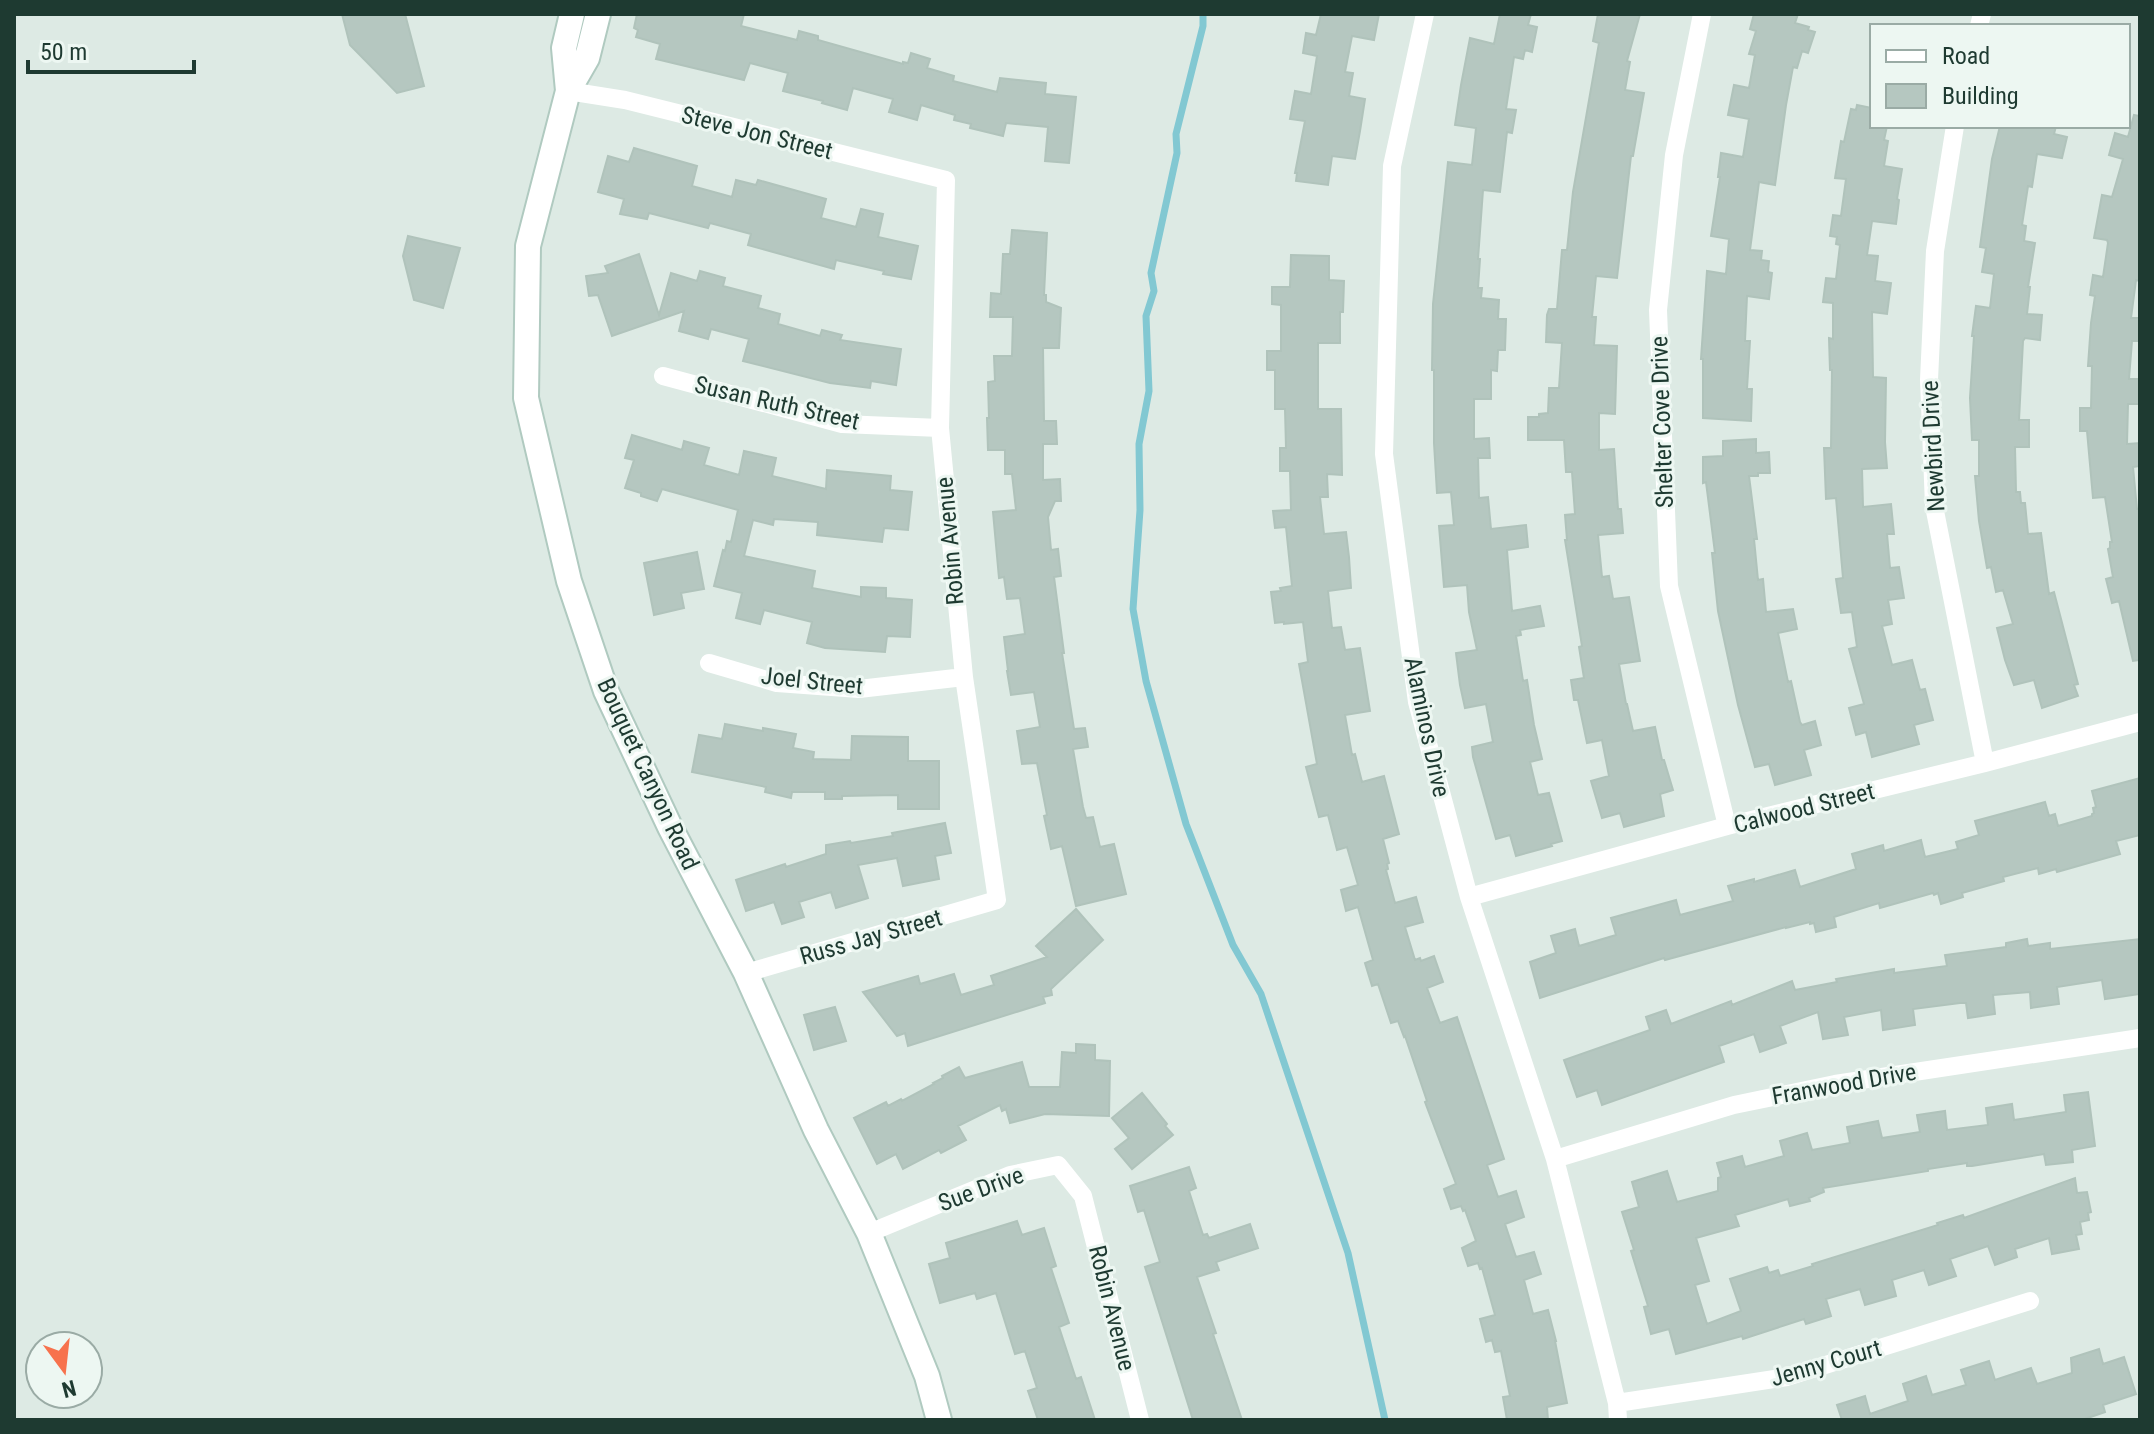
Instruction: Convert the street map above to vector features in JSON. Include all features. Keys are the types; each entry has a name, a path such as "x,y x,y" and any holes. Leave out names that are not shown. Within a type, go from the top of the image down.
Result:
{"main road":[{"name":"Bouquet Canyon Road","path":"568,91 564,48 572,14"},
{"name":"Bouquet Canyon Road","path":"598,14 587,58 568,91 528,246 526,398 569,581 606,691 670,827 746,973 816,1130 869,1233 927,1376 939,1420"}],"street":[{"name":"Alaminos Drive","path":"1425,14 1392,166 1384,454 1417,702 1469,897 1555,1159 1617,1411"},
{"name":"Shelter Cove Drive","path":"1702,14 1674,155 1658,310 1669,586 1727,826"},
{"name":"Steve Jon Street","path":"568,91 625,100 946,180"},
{"name":"Newbird Drive","path":"1955,128 1935,251 1929,380 1934,506 1985,763"},
{"name":"Robin Avenue","path":"946,180 940,428 964,677 997,900"},
{"name":"Susan Ruth Street","path":"663,376 842,424 940,428"},
{"name":"Joel Street","path":"709,663 777,683 859,689 964,677"},
{"name":"Calwood Street","path":"1469,897 1727,826 2140,722"},
{"name":"Russ Jay Street","path":"746,973 997,900"},
{"name":"Franwood Drive","path":"1555,1159 1734,1105 1820,1087 2140,1038"},
{"name":"Sue Drive","path":"869,1233 1010,1175 1058,1165 1083,1196"},
{"name":"Robin Avenue","path":"1083,1196 1140,1420"},
{"name":"Jenny Court","path":"1617,1411 1787,1377 2030,1301"}],"building":[{"path":"342,14 405,14 424,86 397,93 350,45"},
{"path":"637,14 744,14 741,26 797,40 799,31 818,36 818,40 903,64 908,63 911,53 930,59 927,68 954,76 953,81 997,92 1000,78 1046,83 1045,94 1076,97 1069,163 1045,161 1048,127 1006,123 1003,136 970,128 971,124 954,120 955,115 921,105 917,120 889,112 893,99 853,88 847,110 783,91 788,73 750,63 744,80 656,59 660,44 636,37"},
{"path":"1321,14 1379,14 1374,40 1352,36 1345,72 1353,73 1349,96 1365,99 1360,131 1355,159 1332,156 1328,185 1296,181 1305,121 1290,119 1295,91 1311,94 1317,56 1303,53 1306,33 1316,35"},
{"path":"1500,14 1531,14 1528,25 1537,27 1532,52 1525,50 1523,59 1514,57 1506,109 1516,110 1512,133 1507,132 1500,192 1483,190 1478,288 1482,288 1481,298 1499,300 1498,319 1506,319 1505,350 1498,350 1497,371 1491,370 1491,399 1474,399 1474,439 1489,438 1490,458 1478,458 1479,498 1488,497 1491,529 1526,525 1528,547 1507,550 1512,611 1540,606 1544,626 1520,630 1521,635 1516,636 1523,681 1527,680 1542,759 1530,762 1538,795 1549,793 1562,841 1516,856 1510,835 1496,839 1473,757 1472,747 1493,742 1486,704 1465,708 1460,685 1456,653 1477,650 1467,585 1444,587 1439,526 1454,525 1451,492 1437,493 1432,370 1433,304 1448,162 1472,165 1476,128 1455,125 1461,85 1470,38 1494,44"},
{"path":"1598,14 1640,14 1627,61 1630,62 1625,90 1644,93 1631,156 1617,278 1596,276 1592,317 1596,317 1594,345 1617,346 1615,414 1599,413 1599,450 1614,449 1618,509 1621,509 1623,533 1598,535 1602,577 1609,576 1613,599 1629,597 1640,661 1619,664 1633,731 1655,727 1673,790 1660,794 1664,816 1624,827 1620,813 1602,818 1591,781 1609,776 1602,740 1587,743 1571,680 1584,678 1565,540 1565,515 1575,514 1572,472 1566,472 1564,440 1528,440 1528,417 1548,413 1549,388 1559,388 1562,343 1546,342 1547,315 1549,309 1557,309 1562,250 1567,250 1573,192 1599,43 1593,41"},
{"path":"1754,14 1798,14 1795,23 1815,32 1808,53 1802,51 1797,68 1793,67 1775,185 1759,182 1750,250 1762,251 1761,260 1769,261 1768,272 1772,273 1769,299 1747,296 1745,341 1750,341 1747,389 1752,389 1751,421 1703,418 1701,359 1707,271 1726,274 1729,239 1711,236 1721,153 1743,157 1749,119 1728,115 1734,85 1749,88 1755,55 1749,54 1756,31 1750,29"},
{"path":"1857,105 1870,108 1870,128 1887,128 1884,166 1902,169 1896,224 1872,221 1867,255 1878,256 1875,281 1891,283 1887,314 1872,312 1873,377 1886,378 1887,468 1862,469 1863,507 1891,504 1894,534 1887,534 1890,568 1899,567 1904,598 1888,600 1892,624 1882,626 1892,665 1912,660 1920,690 1925,689 1933,720 1914,725 1919,744 1872,757 1866,732 1856,735 1849,708 1864,704 1849,649 1857,647 1852,612 1841,613 1836,579 1843,578 1836,498 1826,499 1824,448 1831,448 1832,370 1829,338 1833,339 1833,303 1823,302 1826,278 1836,279 1840,245 1836,244 1837,237 1830,236 1833,215 1841,216 1846,179 1835,178 1841,141 1844,142 1851,109 1856,110"},
{"path":"2134,115 2140,116 2140,281 2136,280 2131,318 2140,318 2140,341 2132,341 2129,379 2140,379 2140,404 2128,404 2127,444 2140,443 2140,466 2133,467 2137,509 2140,509 2140,660 2133,661 2119,601 2112,603 2106,579 2113,577 2108,549 2112,542 2105,497 2093,498 2087,431 2080,431 2080,408 2091,408 2092,366 2088,366 2095,296 2090,295 2093,275 2103,277 2108,243 2107,240 2094,238 2102,195 2112,197 2123,159 2109,155 2115,133 2128,137"},
{"path":"2000,128 2056,128 2054,134 2067,137 2062,158 2037,154 2022,225 2026,226 2024,241 2035,243 2027,314 2042,315 2040,340 2025,338 2023,341 2019,420 2029,420 2029,447 2015,447 2016,492 2020,492 2021,503 2025,503 2028,534 2041,533 2049,594 2054,592 2078,684 2074,685 2078,696 2042,708 2034,680 2014,685 2005,660 1997,628 2013,624 2003,590 1996,592 1991,567 1987,568 1979,521 1975,476 1979,476 1979,440 1972,440 1970,398 1972,336 1976,306 1990,308 1994,274 1982,272 1986,248 1980,247"},
{"path":"634,148 697,166 692,186 732,197 736,180 756,185 758,180 826,199 821,218 856,227 861,209 883,214 878,237 918,246 911,279 836,260 834,269 748,245 751,234 710,223 708,228 649,213 647,219 620,214 624,199 598,192 608,156 629,162"},
{"path":"1012,230 1047,233 1044,295 1046,302 1061,308 1059,348 1043,348 1044,421 1056,421 1057,444 1043,444 1043,480 1060,479 1061,501 1055,501 1048,517 1051,550 1058,549 1061,576 1054,577 1062,653 1074,729 1085,728 1088,747 1073,749 1083,807 1086,818 1093,817 1100,847 1114,844 1126,894 1076,906 1062,846 1051,849 1037,763 1022,764 1017,731 1040,727 1034,692 1011,695 1007,671 1004,637 1025,634 1020,598 1007,599 1004,577 999,578 993,512 1016,510 1012,474 1005,474 1005,450 988,450 987,418 988,382 995,381 994,356 1012,356 1013,317 990,317 991,293 1001,294 1003,254 1010,254"},
{"path":"408,236 460,248 443,308 414,300 403,256"},
{"path":"639,254 659,315 671,273 697,281 700,271 725,278 723,286 761,296 758,308 780,314 778,324 820,336 822,330 842,335 840,340 901,349 896,385 871,381 870,388 830,383 743,361 749,339 711,329 708,339 679,331 684,311 612,336 598,295 589,296 586,276 608,273 605,266"},
{"path":"1291,255 1329,256 1329,280 1344,281 1340,343 1318,343 1318,409 1341,409 1342,475 1327,474 1328,497 1320,497 1324,534 1346,532 1349,557 1351,588 1328,591 1332,628 1341,627 1345,650 1360,648 1370,711 1345,715 1352,755 1355,754 1362,782 1384,776 1399,834 1383,839 1389,863 1386,870 1395,903 1416,897 1423,922 1405,927 1415,960 1434,956 1443,982 1427,988 1440,1023 1457,1017 1504,1159 1487,1165 1498,1197 1516,1191 1524,1217 1505,1224 1516,1257 1534,1252 1541,1274 1524,1280 1533,1314 1548,1310 1567,1403 1547,1407 1548,1420 1507,1420 1503,1397 1510,1396 1501,1351 1495,1352 1492,1340 1486,1342 1480,1319 1495,1315 1482,1268 1478,1263 1468,1266 1462,1248 1476,1241 1465,1210 1461,1206 1451,1209 1444,1189 1456,1184 1425,1102 1405,1036 1398,1021 1391,1023 1378,984 1372,986 1365,963 1373,960 1358,907 1346,911 1341,890 1358,885 1347,847 1337,850 1328,815 1319,817 1306,767 1317,764 1299,664 1308,662 1303,622 1275,623 1271,592 1292,586 1286,527 1275,528 1273,511 1291,510 1290,471 1280,471 1280,448 1286,448 1285,409 1275,409 1275,370 1267,370 1267,351 1281,351 1281,305 1272,304 1272,287 1290,287"},
{"path":"632,435 682,450 684,441 709,448 704,465 739,475 744,451 776,458 772,476 826,489 827,470 891,476 890,490 912,492 908,530 884,528 882,542 817,535 818,522 774,519 773,525 753,520 744,556 815,571 812,588 861,597 861,587 886,588 886,598 912,600 910,637 887,636 885,652 825,648 807,643 812,622 764,610 760,624 736,618 742,593 714,586 723,550 727,541 731,542 738,510 662,489 657,501 625,488 634,460 625,458"},
{"path":"1756,439 1756,453 1769,452 1770,473 1749,476 1757,539 1754,539 1758,580 1763,579 1766,612 1793,609 1797,629 1778,633 1788,682 1791,681 1800,722 1802,725 1815,721 1821,745 1804,750 1811,775 1775,785 1769,764 1755,767 1738,705 1718,611 1712,553 1715,553 1706,482 1703,483 1703,457 1723,456 1723,441"},
{"path":"697,552 704,589 681,593 684,608 654,615 644,563"},
{"path":"725,724 796,734 793,748 814,752 813,759 851,760 852,736 908,737 908,761 939,761 939,809 898,809 898,795 825,799 825,792 792,792 791,798 765,792 766,787 692,772 699,735 722,739"},
{"path":"2140,778 2140,835 2116,841 2120,854 2057,872 2056,869 2039,874 2038,868 2003,877 2004,881 1962,893 1963,897 1941,904 1938,893 1880,908 1879,903 1834,917 1836,927 1816,932 1814,923 1810,922 1786,927 1664,958 1540,998 1530,962 1556,953 1551,936 1575,929 1579,946 1616,935 1611,918 1676,900 1680,915 1733,901 1728,886 1795,870 1800,887 1856,869 1852,854 1883,845 1884,851 1921,840 1925,857 1958,849 1956,842 1979,835 1975,821 2045,802 2049,816 2055,814 2058,826 2092,816 2096,807 2092,791"},
{"path":"945,823 951,853 935,856 939,879 903,886 897,858 858,865 868,898 836,908 831,892 799,902 804,917 782,924 774,902 746,911 736,880 826,854 826,845 893,836 892,833"},
{"path":"1076,909 1103,940 1051,989 1052,995 1043,997 1045,1003 908,1046 905,1033 897,1036 863,992 918,976 920,984 954,974 961,995 994,985 991,976 1047,957 1036,946"},
{"path":"2027,939 2028,946 2050,943 2050,949 2140,939 2140,994 2105,999 2102,980 2057,987 2059,1004 2031,1008 2030,992 1993,995 1995,1014 1968,1018 1966,1003 1913,1009 1915,1025 1883,1030 1881,1010 1844,1017 1848,1035 1823,1039 1818,1012 1780,1026 1786,1043 1760,1052 1754,1034 1719,1046 1724,1062 1602,1105 1597,1090 1577,1097 1564,1060 1650,1030 1646,1017 1666,1010 1671,1024 1731,1001 1732,1005 1792,981 1795,990 1894,969 1894,973 1947,966 1945,955 2006,947 2006,943"},
{"path":"835,1007 846,1041 814,1050 804,1015"},
{"path":"1076,1044 1095,1045 1095,1060 1110,1061 1109,1116 1045,1114 1010,1123 1006,1109 1002,1111 1000,1105 958,1126 966,1140 903,1169 896,1154 877,1164 854,1118 886,1102 888,1106 902,1101 959,1067 965,1078 1022,1062 1029,1087 1060,1087 1062,1052 1076,1053"},
{"path":"2088,1092 2095,1146 2072,1150 2073,1162 2046,1165 2044,1154 1972,1166 1967,1166 1967,1163 1928,1169 1823,1188 1824,1192 1809,1198 1810,1201 1790,1206 1788,1199 1735,1215 1739,1226 1696,1238 1709,1281 1695,1285 1707,1324 1741,1311 1730,1279 1767,1267 1769,1273 1778,1270 1780,1276 1937,1223 1963,1215 1964,1218 2075,1178 2077,1193 2087,1192 2091,1212 2088,1213 2089,1220 2080,1222 2082,1234 2076,1235 2079,1249 2052,1254 2049,1238 2015,1249 2017,1257 1995,1265 1988,1246 1950,1259 1956,1276 1929,1285 1924,1270 1892,1280 1896,1296 1865,1305 1860,1289 1826,1299 1831,1316 1806,1324 1804,1319 1743,1339 1742,1336 1676,1354 1669,1329 1651,1334 1644,1307 1648,1306 1622,1212 1639,1207 1632,1182 1667,1171 1677,1202 1718,1191 1718,1178 1721,1177 1717,1163 1742,1156 1745,1167 1784,1156 1780,1141 1807,1133 1812,1150 1850,1143 1847,1127 1878,1121 1882,1138 1920,1132 1917,1115 1945,1111 1947,1130 1988,1125 1986,1108 2012,1104 2014,1120 2066,1112 2064,1095"},
{"path":"1142,1093 1173,1135 1132,1169 1115,1149 1129,1138 1112,1118"},
{"path":"1189,1167 1196,1188 1189,1191 1203,1235 1207,1234 1209,1238 1250,1224 1258,1248 1216,1262 1219,1270 1197,1277 1242,1420 1193,1420 1145,1267 1160,1262 1144,1210 1138,1212 1130,1186"},
{"path":"1017,1221 1022,1235 1044,1228 1056,1266 1051,1268 1069,1323 1059,1327 1076,1379 1081,1377 1095,1420 1038,1420 1028,1391 1037,1388 1025,1351 1015,1354 996,1293 977,1299 975,1293 940,1303 929,1264 950,1258 946,1243"},
{"path":"2099,1349 2103,1364 2124,1357 2136,1394 2103,1405 2105,1412 2082,1420 1842,1420 1837,1405 1865,1396 1870,1414 1908,1401 1903,1384 1926,1376 1932,1395 1966,1385 1961,1370 1989,1361 1995,1380 2031,1368 2037,1384 2072,1373 2071,1358"}],"waterway":[{"path":"1203,14 1203,26 1176,134 1177,153 1151,273 1154,291 1146,316 1149,391 1139,444 1140,510 1133,609 1146,681 1186,824 1233,945 1261,994 1348,1253 1385,1420"}]}
